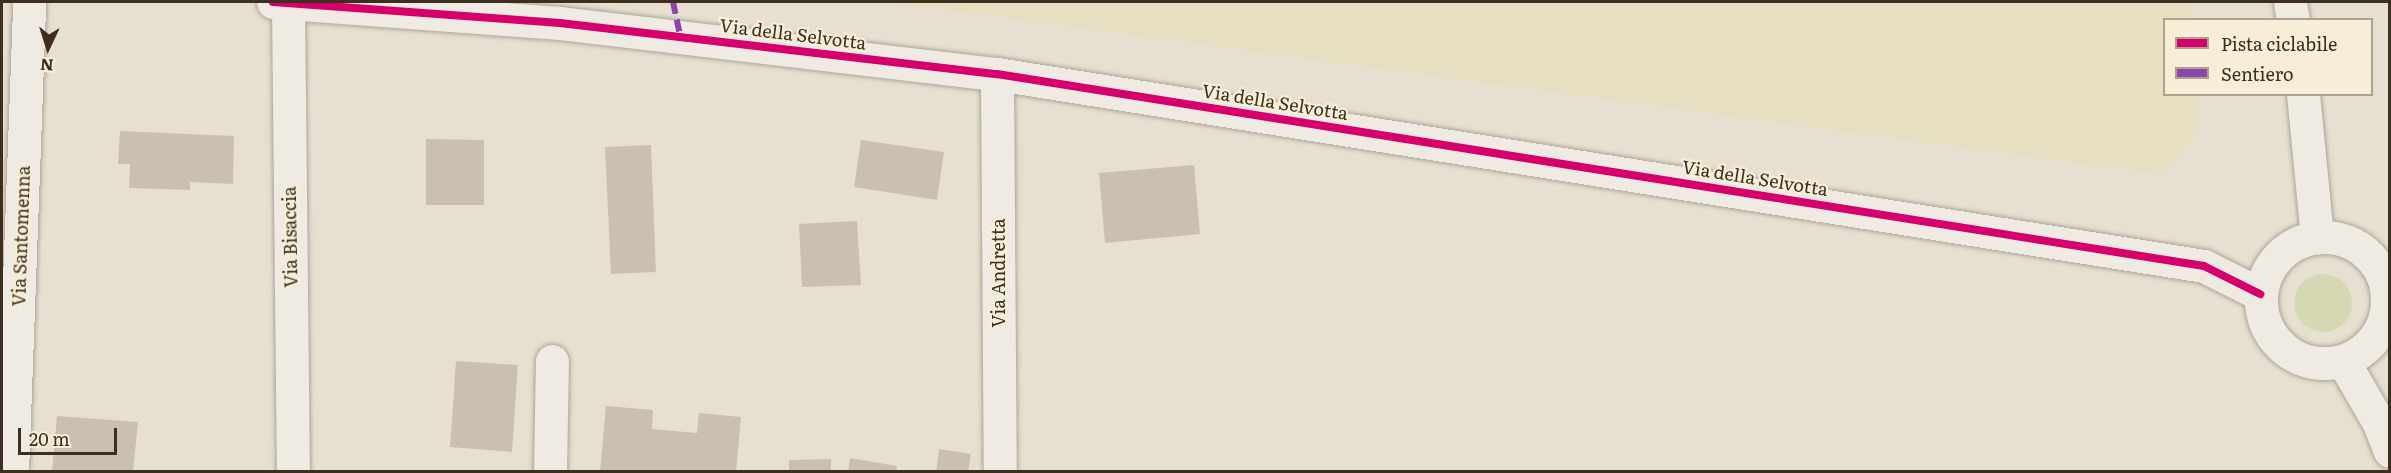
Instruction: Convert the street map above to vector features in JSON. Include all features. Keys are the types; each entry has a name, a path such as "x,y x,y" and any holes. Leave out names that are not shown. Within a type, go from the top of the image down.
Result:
{"street":[{"name":"Via Santomenna","path":"12,471 29,2"},
{"name":"Via della Selvotta","path":"281,2 615,29 997,74 2204,266 2260,294"},
{"name":"Via Bisaccia","path":"281,2 292,471"},
{"path":"2290,2 2293,18"},
{"name":"Via Andretta","path":"997,74 999,471"},
{"path":"2303,96 2317,237"},
{"path":"2317,237 2336,238 2355,245 2370,256 2388,290 2385,318 2373,342 2359,353 2343,361 2325,364 2307,362 2291,355 2277,344 2266,329 2261,312 2260,294 2264,278 2272,262 2285,250 2300,241 2317,237"},
{"path":"550,471 552,361"},
{"path":"2343,361 2379,423 2390,451"}],"shaded area":[{"path":"887,2 2192,2 2194,18 2163,18 2163,96 2199,96 2200,129 2164,175"}],"green space":[{"path":"2317,274 2329,274 2344,282 2352,297 2352,309 2344,324 2329,332 2317,332 2302,324 2294,309 2294,297 2302,282"}],"building":[{"path":"120,131 234,136 233,184 190,182 190,190 129,188 130,164 118,164"},
{"path":"426,139 484,140 484,205 426,205"},
{"path":"861,140 944,152 937,200 854,187"},
{"path":"651,145 656,272 611,274 605,147"},
{"path":"1194,165 1200,234 1105,243 1099,173"},
{"path":"857,221 861,285 802,287 799,224"},
{"path":"456,361 518,365 512,452 450,447"},
{"path":"606,406 653,410 652,429 697,433 699,413 741,417 736,472 600,472"},
{"path":"57,416 138,422 133,472 52,472"},
{"path":"939,449 971,454 968,472 936,472"},
{"path":"850,458 897,466 896,472 848,472"},
{"path":"831,459 831,472 789,472 789,460"}],"marked path":[{"path":"673,2 680,36"}],"cycle path":[{"path":"273,2 560,23 997,74 2204,266 2260,294"}]}
